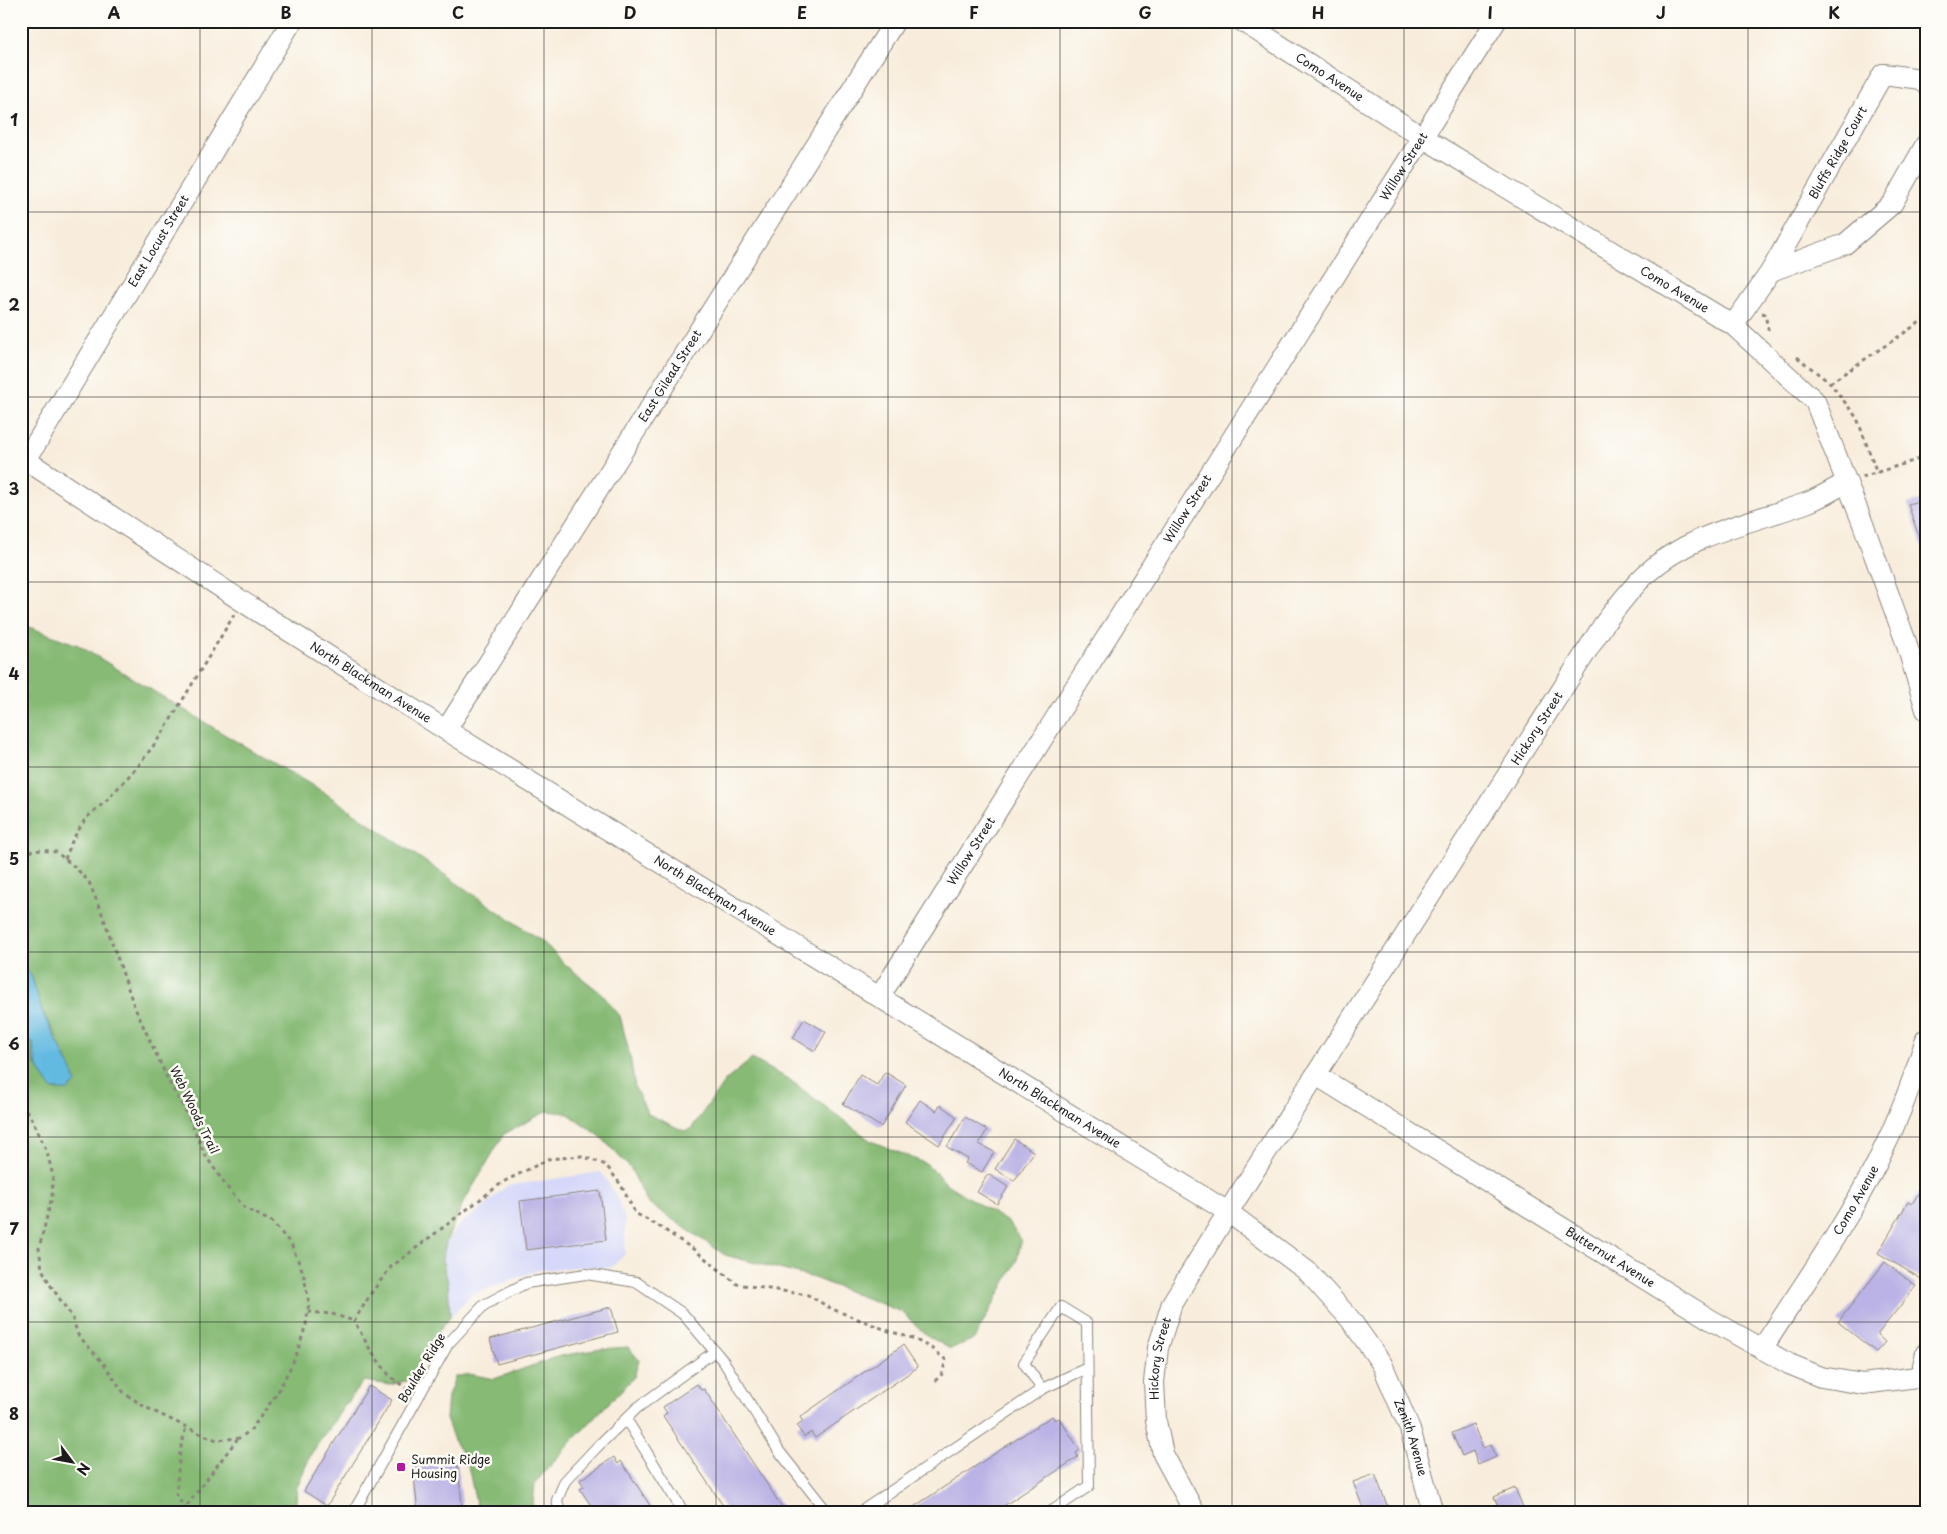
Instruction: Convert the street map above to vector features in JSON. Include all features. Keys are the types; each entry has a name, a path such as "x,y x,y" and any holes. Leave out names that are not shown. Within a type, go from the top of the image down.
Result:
{"street":[{"name":"East Locust Street","path":"24,458 292,21"},
{"name":"East Gilead Street","path":"446,730 895,21"},
{"name":"Como Avenue","path":"1242,21 1422,137 1733,326 1815,401 1906,642 1926,710"},
{"name":"Willow Street","path":"880,996 1496,21"},
{"name":"Bluffs Ridge Court","path":"1733,326 1771,271 1883,74 1921,79 1926,86"},
{"path":"1771,271 1846,244 1892,204 1926,144"},
{"name":"North Blackman Avenue","path":"24,458 241,601 446,730 1228,1212 1307,1271 1350,1319 1382,1364"},
{"name":"Hickory Street","path":"1195,1513 1163,1454 1156,1421 1154,1382 1158,1348 1172,1303 1228,1212 1604,624 1630,592 1647,574 1679,550 1707,536 1808,502 1847,482"},
{"name":"Como Avenue","path":"1762,1348 1836,1235 1876,1165 1909,1090 1926,1039"},
{"name":"Butternut Avenue","path":"1316,1075 1711,1320 1789,1364 1821,1377 1862,1384 1925,1377 1923,1366 1926,1353"},
{"name":"Zenith Avenue","path":"1382,1364 1410,1429 1433,1513"}],"lane":[{"name":"Boulder Ridge","path":"353,1513 448,1344 484,1304 526,1283 586,1274 636,1282 683,1314 724,1362 779,1451 828,1513"},
{"path":"1042,1389 1024,1363 1062,1307 1087,1323 1089,1486 1049,1513"},
{"path":"560,1513 557,1500 565,1481 637,1408 715,1351"},
{"path":"859,1513 1042,1389 1088,1368"},
{"path":"626,1419 684,1513"}],"path":[{"path":"1830,382 1926,318"},
{"path":"1847,482 1926,457"},
{"path":"65,859 73,839 86,818 106,801 139,765 162,734 241,601"},
{"name":"Web Woods Trail","path":"21,853 41,850 56,852 89,882 110,933 134,1006 169,1082 190,1119 204,1153 226,1186 245,1208 272,1222 291,1244 303,1272 309,1303 306,1325 295,1358 278,1392 250,1431 239,1438 188,1504 185,1511"},
{"path":"21,1102 35,1125 47,1152 53,1176 52,1197 39,1248 42,1269 50,1286 72,1317 78,1335 104,1364 124,1393 145,1407 216,1440 239,1438"},
{"path":"308,1312 332,1314 354,1321"},
{"path":"185,1511 176,1493 180,1451 186,1426"}],"shaded area":[{"path":"601,1172 617,1197 625,1220 625,1254 611,1268 577,1267 538,1270 471,1295 450,1317 448,1282 442,1260 446,1242 461,1223 481,1210 506,1186"}],"green space":[{"path":"29,627 78,645 227,736 322,791 543,942 567,966 602,994 620,1016 630,1056 635,1088 648,1114 684,1131 691,1129 725,1081 752,1059 790,1080 871,1141 927,1164 948,1185 1009,1223 1021,1240 1017,1261 974,1339 950,1349 925,1334 902,1312 814,1278 725,1255 647,1202 631,1169 600,1136 567,1113 547,1111 504,1134 462,1205 446,1242 442,1260 448,1282 450,1317 429,1344 409,1380 390,1385 364,1381 350,1398 311,1454 297,1487 295,1513 21,1513 21,1038 33,1043 33,1058 36,1066 57,1038 42,1011 31,975 21,967 21,629"},
{"path":"628,1347 639,1360 634,1377 572,1441 535,1483 532,1513 478,1513 467,1461 455,1443 446,1419 448,1396 455,1377 469,1374 494,1379 560,1356 601,1349"}],"water":[{"path":"21,967 25,968 31,975 42,1011 73,1073 76,1083 68,1090 53,1090 36,1063 33,1043 21,1038"}],"building":[{"path":"1926,499 1926,555 1925,555 1908,504"},
{"path":"804,1019 826,1032 815,1051 793,1038"},
{"path":"885,1072 906,1085 881,1127 843,1104 860,1075 877,1085"},
{"path":"920,1100 936,1111 940,1105 957,1117 939,1145 905,1122"},
{"path":"965,1117 987,1130 979,1144 994,1152 982,1172 965,1163 968,1159 947,1147"},
{"path":"1014,1139 1034,1152 1014,1181 995,1169"},
{"path":"988,1174 1008,1187 997,1204 977,1192"},
{"path":"1921,1189 1926,1192 1926,1257 1923,1261 1926,1262 1926,1275 1923,1280 1878,1253 1908,1202 1912,1204"},
{"path":"600,1191 606,1240 526,1250 520,1201"},
{"path":"1885,1262 1916,1286 1877,1335 1885,1342 1876,1352 1838,1322"},
{"path":"611,1307 618,1332 497,1364 490,1339"},
{"path":"903,1345 918,1367 815,1438 811,1432 804,1437 797,1426 803,1422 800,1417"},
{"path":"697,1384 701,1390 704,1389 786,1513 728,1513 663,1416 667,1413 663,1407"},
{"path":"369,1386 392,1400 327,1506 304,1491"},
{"path":"1052,1416 1055,1420 1059,1418 1080,1450 1076,1453 1078,1457 993,1513 915,1513 912,1508"},
{"path":"1473,1424 1483,1448 1490,1445 1496,1457 1478,1465 1473,1451 1462,1456 1452,1433"},
{"path":"614,1457 618,1464 621,1461 655,1513 596,1513 580,1489 584,1487 580,1480"},
{"path":"457,1461 463,1513 418,1513 413,1467"},
{"path":"1375,1474 1390,1513 1365,1513 1353,1482"},
{"path":"1515,1488 1523,1507 1509,1513 1501,1513 1494,1497"}],"place":[{"name":"Summit Ridge Housing","path":"401,1467"}]}
